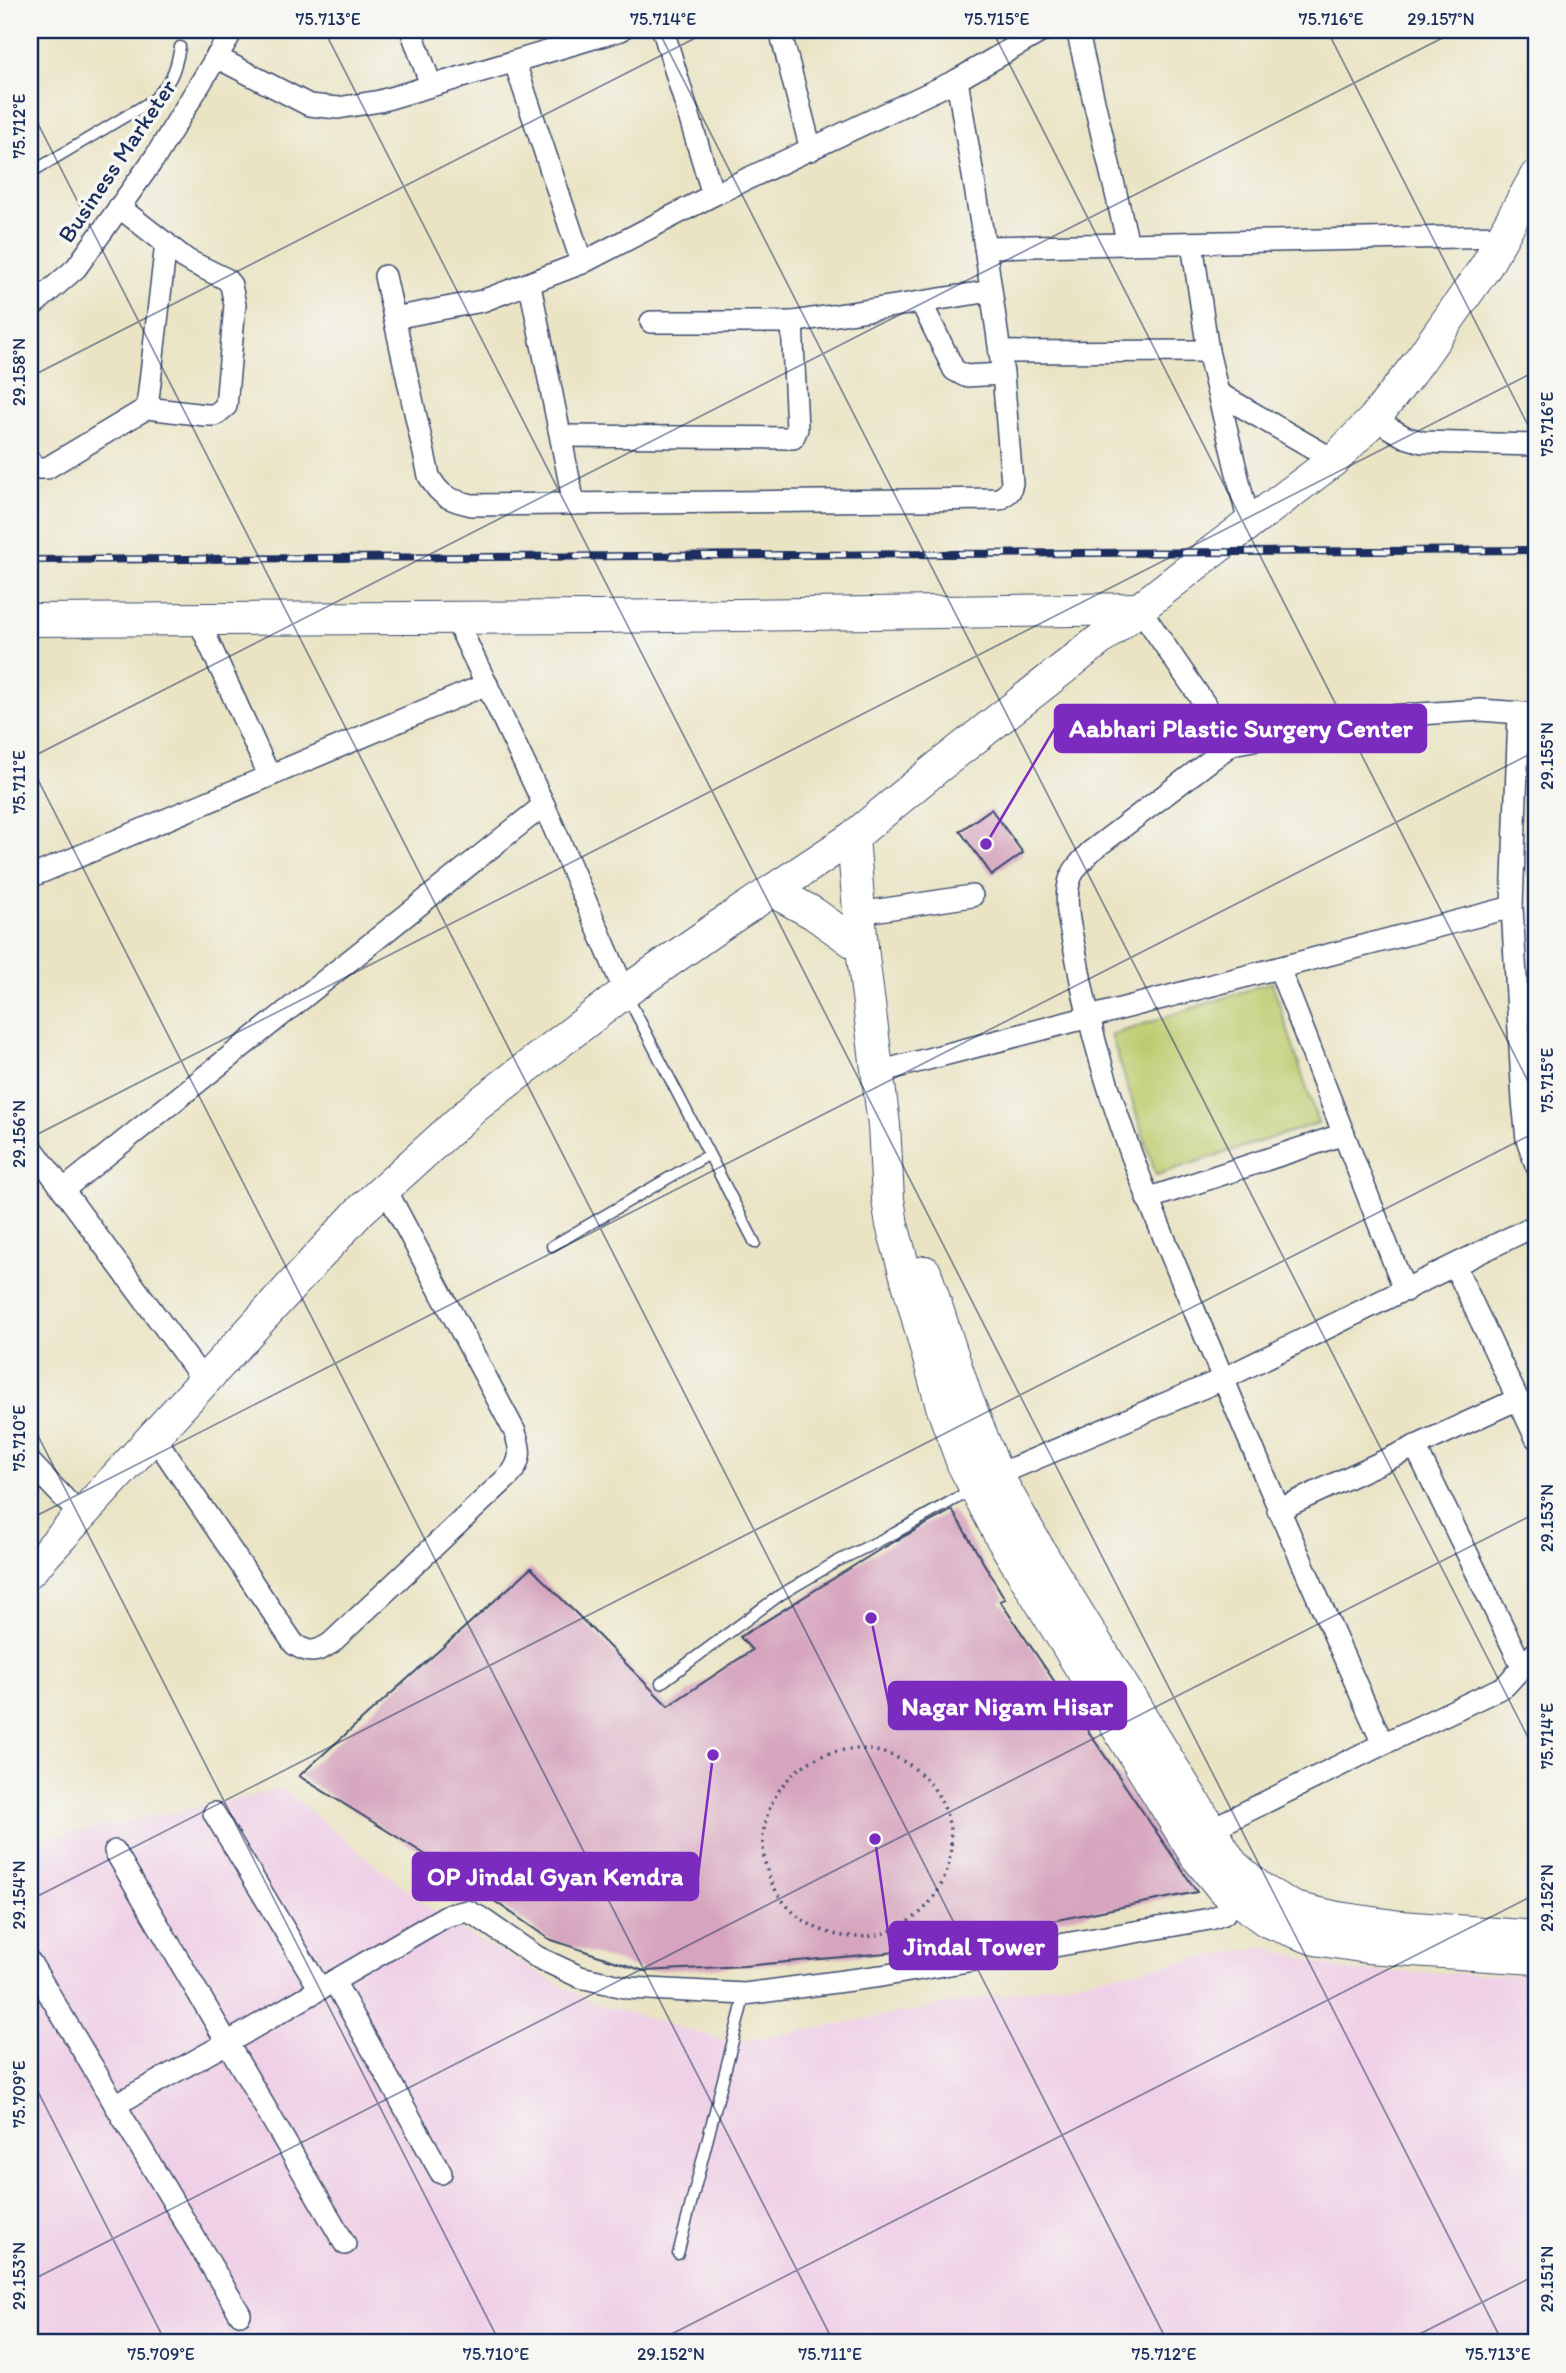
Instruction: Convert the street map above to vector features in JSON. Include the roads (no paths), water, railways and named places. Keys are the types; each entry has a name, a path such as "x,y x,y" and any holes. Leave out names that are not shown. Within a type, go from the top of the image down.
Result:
{"street":[{"name":"Business Marketer","path":"30,308 76,268 156,156 233,30"},
{"path":"411,30 431,85"},
{"path":"216,57 309,104 338,108 380,102 431,85 515,63 551,40 621,30"},
{"path":"663,30 713,195"},
{"path":"780,30 811,150"},
{"path":"394,318 482,302 583,263 713,195 957,79 1044,30"},
{"path":"1077,30 1128,244"},
{"path":"515,63 583,263"},
{"path":"385,276 429,476 443,496 472,505 1000,499 1010,491 1012,483 1003,374 957,79"},
{"path":"30,1571 360,1211 476,1106 625,992 853,837 938,767 1334,460 1374,419 1417,364 1486,266 1536,176"},
{"path":"30,461 35,468 47,468 147,408 215,415 226,406 235,305 231,285 226,279 187,260 119,207"},
{"path":"985,247 1504,236"},
{"path":"147,408 166,243"},
{"path":"1192,243 1208,351 1249,524"},
{"path":"530,285 574,504"},
{"path":"650,322 792,322 991,291"},
{"path":"921,302 954,370 965,376 1003,374"},
{"path":"561,436 793,438 797,429 792,322"},
{"path":"1000,352 1208,351"},
{"path":"1218,393 1334,460"},
{"path":"1374,419 1405,437 1422,442 1536,445"},
{"path":"30,620 456,618 1140,609"},
{"path":"1140,609 1232,744"},
{"path":"456,618 544,805 625,992"},
{"path":"198,619 269,775"},
{"path":"30,877 487,684"},
{"path":"1383,1744 1278,1510 1119,1126 1087,1018 1068,910 1069,883 1077,867 1090,852 1232,744 1374,717 1480,710 1528,714 1526,838 1511,907 1536,1165"},
{"path":"63,1190 544,805"},
{"path":"853,837 862,948 884,1125 928,1283 966,1397 986,1482 1042,1555 1199,1835 1232,1864 1241,1888 1267,1921 1315,1939 1367,1947 1536,1958"},
{"path":"773,891 813,913 862,948"},
{"path":"859,913 972,896"},
{"path":"878,1072 1511,907"},
{"path":"1279,968 1405,1291"},
{"path":"1147,1199 1344,1134"},
{"path":"30,1145 204,1381"},
{"path":"154,1436 294,1644 306,1652 318,1652 331,1643 510,1474 520,1462 520,1448 515,1432 385,1188"},
{"path":"986,1482 1223,1379 1536,1225"},
{"path":"1455,1266 1536,1438"},
{"path":"1278,1510 1518,1399"},
{"path":"1199,1835 1505,1686 1529,1659 1415,1446"},
{"path":"30,1462 80,1516"},
{"path":"214,1813 327,1985 441,2173"},
{"path":"115,1852 345,2244"},
{"path":"1241,1888 1262,1890 1294,1908 1338,1919 1401,1927 1536,1937"},
{"path":"115,2105 446,1916 467,1911 537,1956 580,1977 629,1988 745,1994 881,1976 1210,1919 1224,1914 1241,1888"},
{"path":"30,1962 240,2314"}],"lane":[{"path":"30,173 153,100 169,84 176,70 180,47"},
{"path":"625,992 755,1243"},
{"path":"552,1246 708,1155"},
{"path":"661,1684 780,1595 986,1482"},
{"path":"678,2254 745,1994"}],"railway":[{"path":"30,560 1536,550"}],"place":[{"name":"Aabhari Plastic Surgery Center","path":"986,844"},
{"name":"Nagar Nigam Hisar","path":"871,1618"},
{"name":"OP Jindal Gyan Kendra","path":"713,1755"},
{"name":"Jindal Tower","path":"875,1839"}]}
